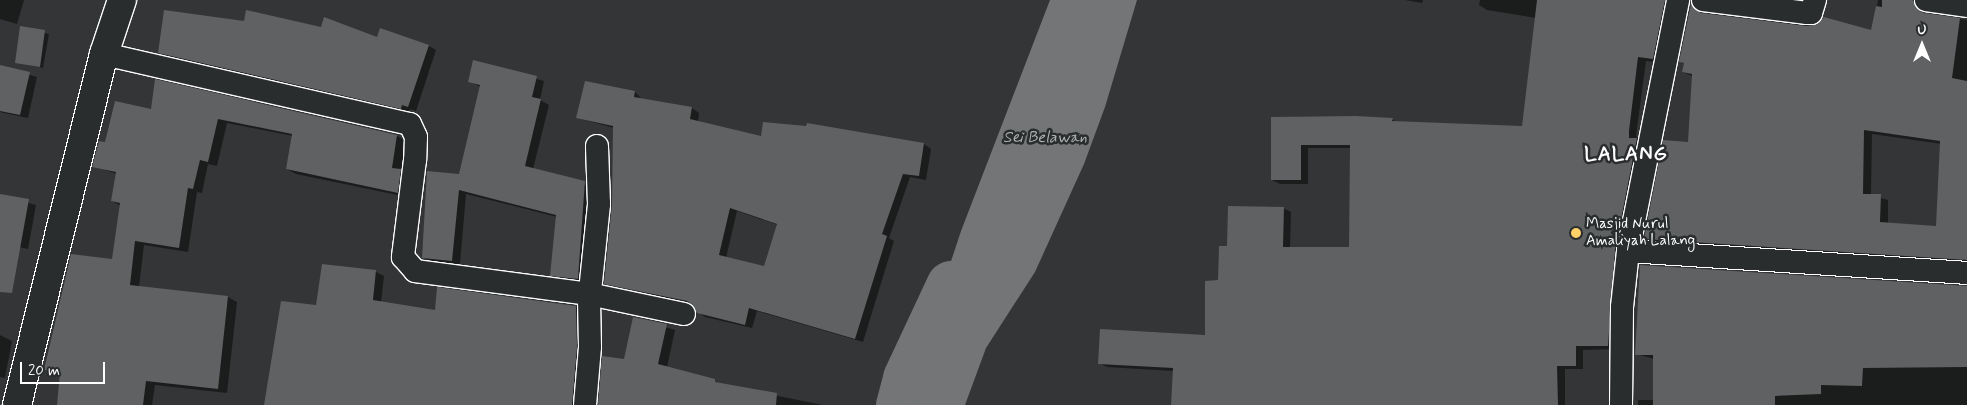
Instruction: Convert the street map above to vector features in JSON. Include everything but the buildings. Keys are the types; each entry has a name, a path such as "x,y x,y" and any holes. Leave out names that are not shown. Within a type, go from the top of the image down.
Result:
{"street":[{"path":"17,405 104,54 122,0"},
{"path":"1621,405 1622,307 1628,251 1678,0"},
{"path":"1703,0 1807,13 1812,13 1815,0"},
{"path":"1926,0 1967,6"},
{"path":"104,54 410,124 416,137 404,263 415,271 589,294 684,314"},
{"path":"585,405 590,347 589,294 599,204 597,146"},
{"path":"1628,251 1967,273"}],"water":[{"name":"Sei Belawan","path":"1050,0 1137,0 1105,107 1084,164 1035,272 986,348 965,405 908,405 918,361 961,231"}],"waterway":[{"name":"Sei Belawan","path":"901,405 908,378 951,286"}],"place":[{"name":"Masjid Nurul Amaliyah Lalang","path":"1576,233"}],"district":[{"name":"LALANG","path":"1626,154"}]}
